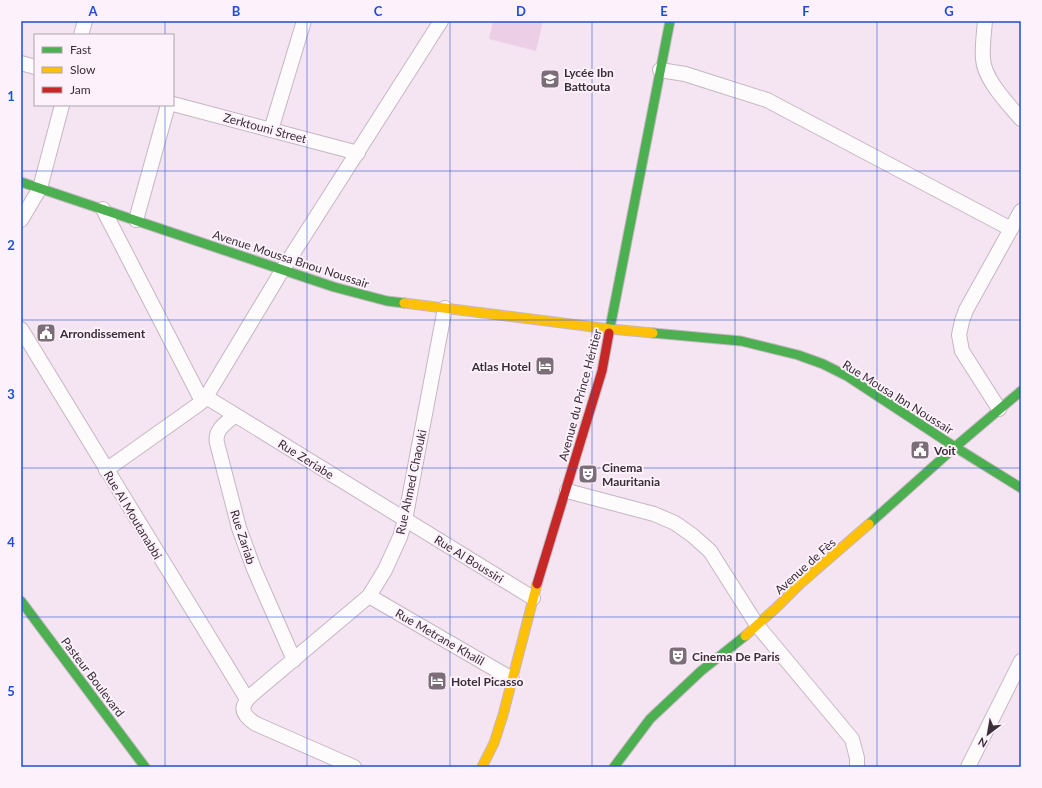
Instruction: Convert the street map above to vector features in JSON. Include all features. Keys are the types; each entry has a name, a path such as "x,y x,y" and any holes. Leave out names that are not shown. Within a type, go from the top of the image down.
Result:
{"street":[{"path":"81,34 85,21"},
{"path":"271,130 304,21"},
{"path":"106,470 204,399 283,269 441,21"},
{"name":"Avenue du Prince Héritier","path":"482,767 501,723 533,598 567,491 602,371 628,239 634,196 670,21"},
{"path":"985,21 982,59 984,66 999,92 1021,119"},
{"path":"21,63 34,67"},
{"path":"660,70 685,74 767,100 1011,229"},
{"name":"Zerktouni Street","path":"174,104 358,153"},
{"path":"21,220 40,188 62,106"},
{"path":"136,220 168,106"},
{"name":"Avenue Moussa Bnou Noussair","path":"21,182 283,269 320,284 358,295 386,301 610,329"},
{"path":"102,209 204,399"},
{"path":"999,409 962,351 959,335 966,310 1021,211"},
{"name":"Rue Ahmed Chaouki","path":"250,696 369,596 385,570 400,537 405,520 445,308"},
{"name":"Rue Al Moutanabbi","path":"21,329 106,470 250,696"},
{"name":"Rue Mousa Ibn Noussair","path":"610,329 741,341 798,355 823,364 847,376 955,447 1021,488"},
{"name":"Avenue de Fès","path":"614,767 657,712 701,671 757,625 801,583 955,447 1021,391"},
{"name":"Rue Zeriabe","path":"204,399 235,415 405,520"},
{"name":"Rue Zariab","path":"235,415 220,428 216,436 216,440 239,528 254,569 294,660"},
{"path":"567,491 654,514 675,523 692,535 710,551 757,625 852,739 857,758 857,767"},
{"name":"Rue Al Boussiri","path":"405,520 533,598"},
{"name":"Rue Metrane Khalil","path":"369,596 512,679"},
{"name":"Pasteur Boulevard","path":"21,601 145,767"},
{"path":"968,767 1021,661"},
{"path":"250,696 243,704 243,710 250,720 354,767"}],"shaded area":[{"path":"493,21 543,21 536,51 489,39"}],"traffic: fast":[{"path":"609,333 670,21"},
{"path":"21,182 334,287 387,301 404,303"},
{"path":"653,333 741,341 798,355 823,364 847,376 955,447 1021,488"},
{"path":"869,524 955,447 1021,391"},
{"path":"21,601 145,767"},
{"path":"614,767 650,719 701,671 745,636"}],"traffic: slow":[{"path":"404,303 653,333"},
{"path":"745,636 801,583 869,524"},
{"path":"482,767 494,743 503,715 537,584"}],"traffic: jam":[{"path":"537,584 602,371 609,333"}],"place":[{"name":"Lycée Ibn Battouta","path":"550,79"},
{"name":"Arrondissement","path":"46,333"},
{"name":"Atlas Hotel","path":"545,366"},
{"name":"Voit","path":"920,450"},
{"name":"Cinema Mauritania","path":"588,474"},
{"name":"Cinema De Paris","path":"678,656"},
{"name":"Hotel Picasso","path":"437,681"}]}
